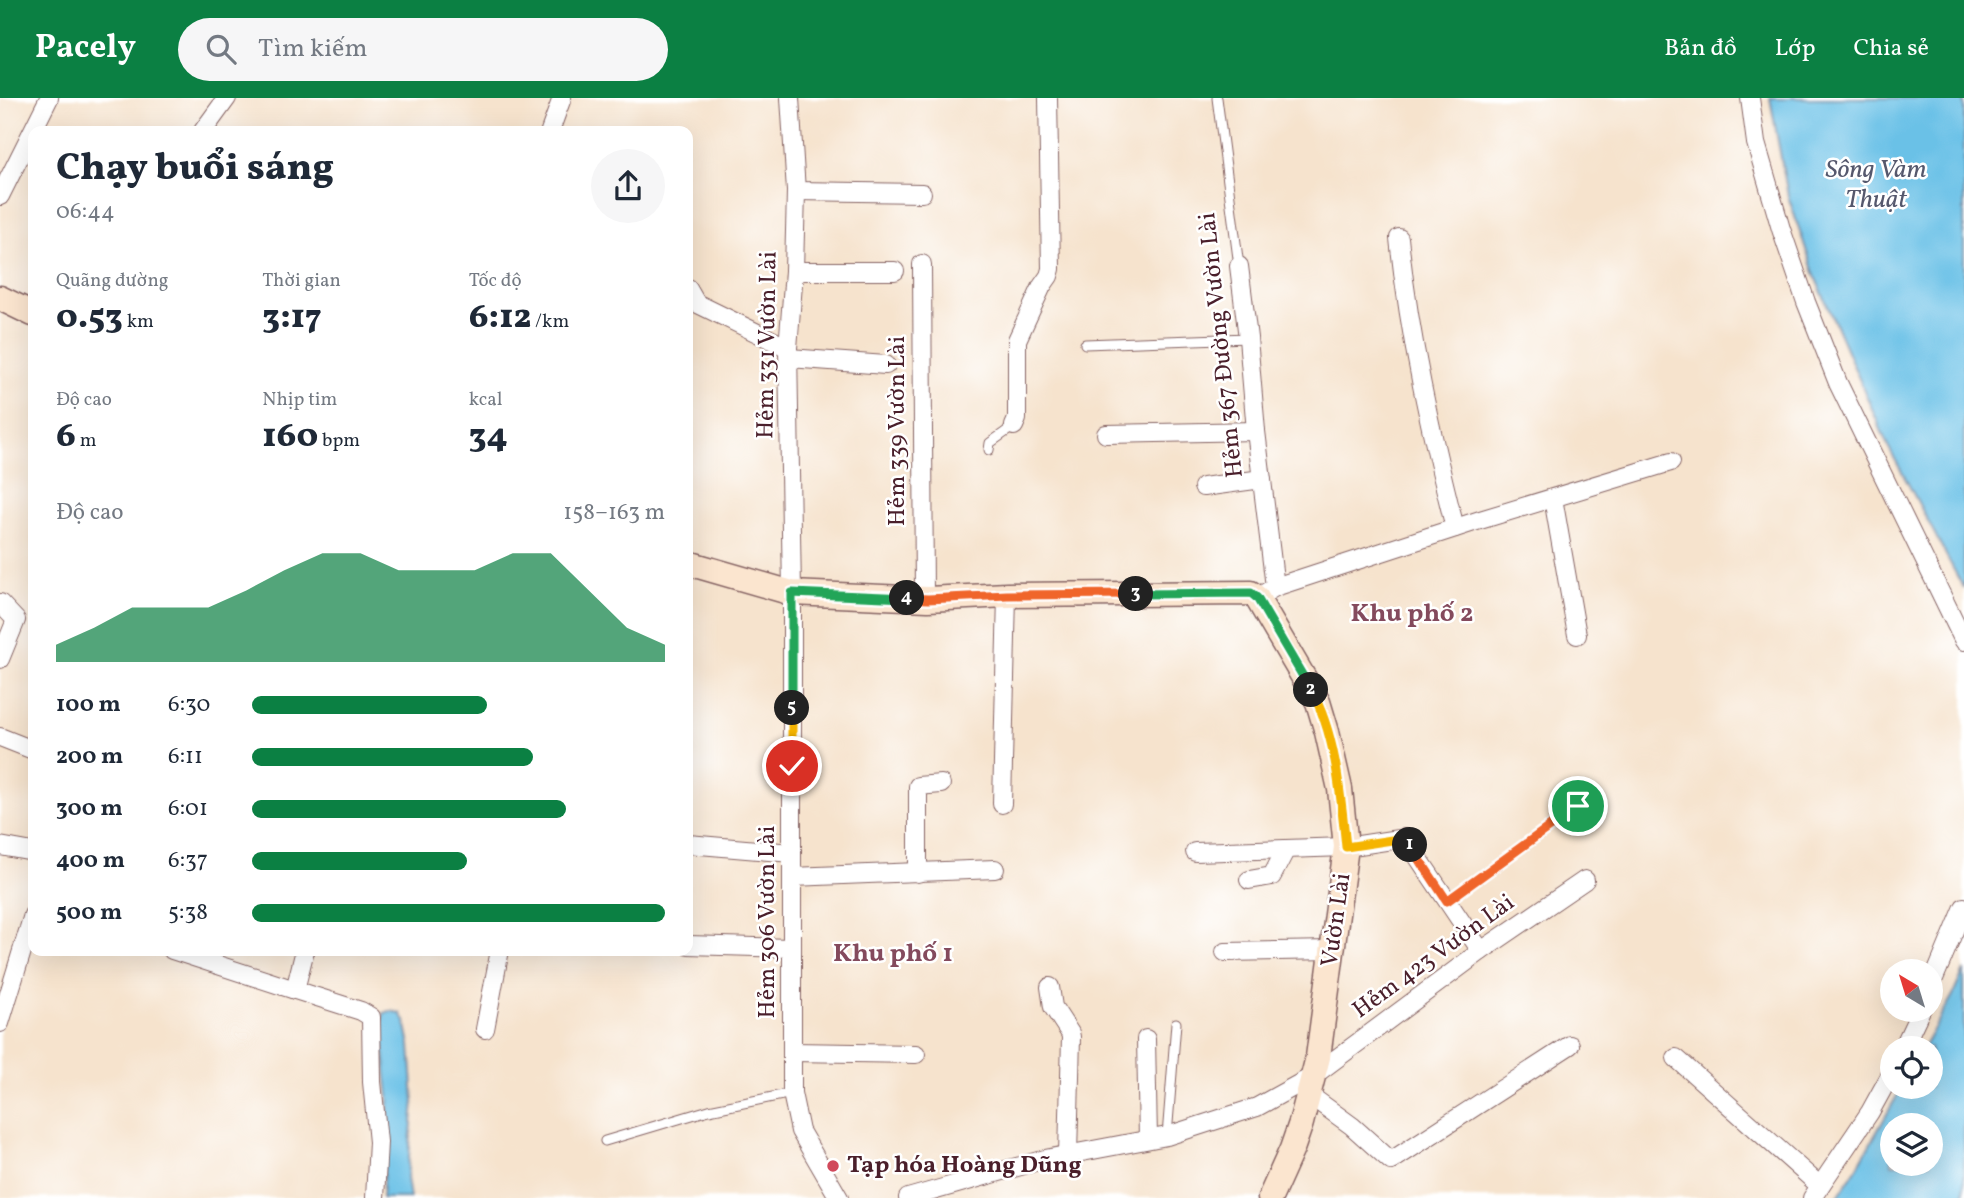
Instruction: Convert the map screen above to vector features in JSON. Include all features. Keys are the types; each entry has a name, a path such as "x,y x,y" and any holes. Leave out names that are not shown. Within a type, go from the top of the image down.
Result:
{"main road":[{"path":"0,298 28,312"},
{"path":"693,564 792,593 923,599 1007,595 1266,592"},
{"name":"Vườn Lài","path":"1266,592 1318,702 1340,789 1346,847 1318,1057 1293,1149 1270,1198"}],"street":[{"path":"35,126 49,98"},
{"path":"207,126 227,98"},
{"path":"552,126 562,98"},
{"name":"Hẻm 331 Vườn Lài","path":"790,98 796,191 789,353 792,593"},
{"path":"1014,426 1017,419 1017,340 1051,269 1048,98"},
{"path":"1750,98 1756,143 1777,217 1820,340 1838,383 1964,641"},
{"path":"0,195 28,140"},
{"path":"796,191 922,193"},
{"path":"1399,239 1404,291 1441,474 1455,528"},
{"name":"Hẻm 339 Vườn Lài","path":"922,264 923,599"},
{"name":"Hẻm 367 Đường Vườn Lài","path":"1239,266 1262,479 1266,592"},
{"path":"793,271 895,271"},
{"path":"693,298 696,303 789,353 886,365"},
{"path":"1106,434 1256,431"},
{"path":"1266,592 1455,528 1554,503 1671,462"},
{"path":"1203,487 1262,479"},
{"path":"1554,503 1577,635"},
{"name":"Hẻm 306 Vườn Lài","path":"792,593 792,1093 800,1131 839,1198"},
{"path":"1002,804 1007,595"},
{"path":"0,603 16,620 0,659"},
{"path":"0,737 28,748"},
{"path":"918,873 918,786 941,784"},
{"path":"1195,852 1346,847 1405,838 1480,951"},
{"path":"693,844 792,853"},
{"path":"0,845 28,851"},
{"path":"1249,880 1272,876 1286,849"},
{"path":"792,877 995,869"},
{"name":"Hẻm 423 Vườn Lài","path":"908,1198 1045,1159 1167,1136 1256,1107 1310,1085 1480,951 1585,880"},
{"path":"1942,959 1964,908"},
{"path":"0,1023 28,931"},
{"path":"693,944 792,948"},
{"path":"1225,952 1333,950"},
{"path":"190,956 361,1011 371,1017 372,1082 378,1142 375,1198"},
{"path":"295,990 304,956"},
{"path":"485,1029 499,956"},
{"path":"1050,987 1053,1007 1071,1037 1068,1154"},
{"path":"1146,1039 1149,1139"},
{"path":"1310,1085 1391,1161 1570,1045"},
{"path":"792,1052 916,1054"},
{"path":"1676,1058 1816,1192 1880,1094"}],"lane":[{"name":"Hẻm 367 Đường Vườn Lài","path":"1217,98 1239,266"},
{"path":"1085,344 1248,338"},
{"path":"989,450 990,443 1014,426"},
{"path":"1447,901 1578,806"},
{"path":"1167,1136 1176,1023"},
{"path":"605,1141 709,1110 792,1093"}],"water":[{"name":"Sông Vàm Thuật","path":"1770,98 1964,98 1964,589 1888,446 1816,279 1788,196"},
{"path":"1964,970 1964,1198 1837,1198 1880,1126 1880,1176 1943,1176 1943,1113 1888,1113 1895,1099 1943,1099 1943,1036 1930,1036 1938,1022 1943,1022 1943,1013"},
{"path":"384,1013 400,1013 405,1021 410,1045 414,1101 407,1178 410,1198 382,1198 389,1098 381,1024"}],"place":[{"name":"Tạp hóa Hoàng Dũng","path":"833,1166"}],"district":[{"name":"Khu phố 2","path":"1412,614"},
{"name":"Khu phố 1","path":"893,954"}],"route":[{"path":"792,766 792,593 928,599 1007,595 1251,593 1257,598 1318,702 1340,789 1346,847 1405,838 1447,901 1578,806"}]}
